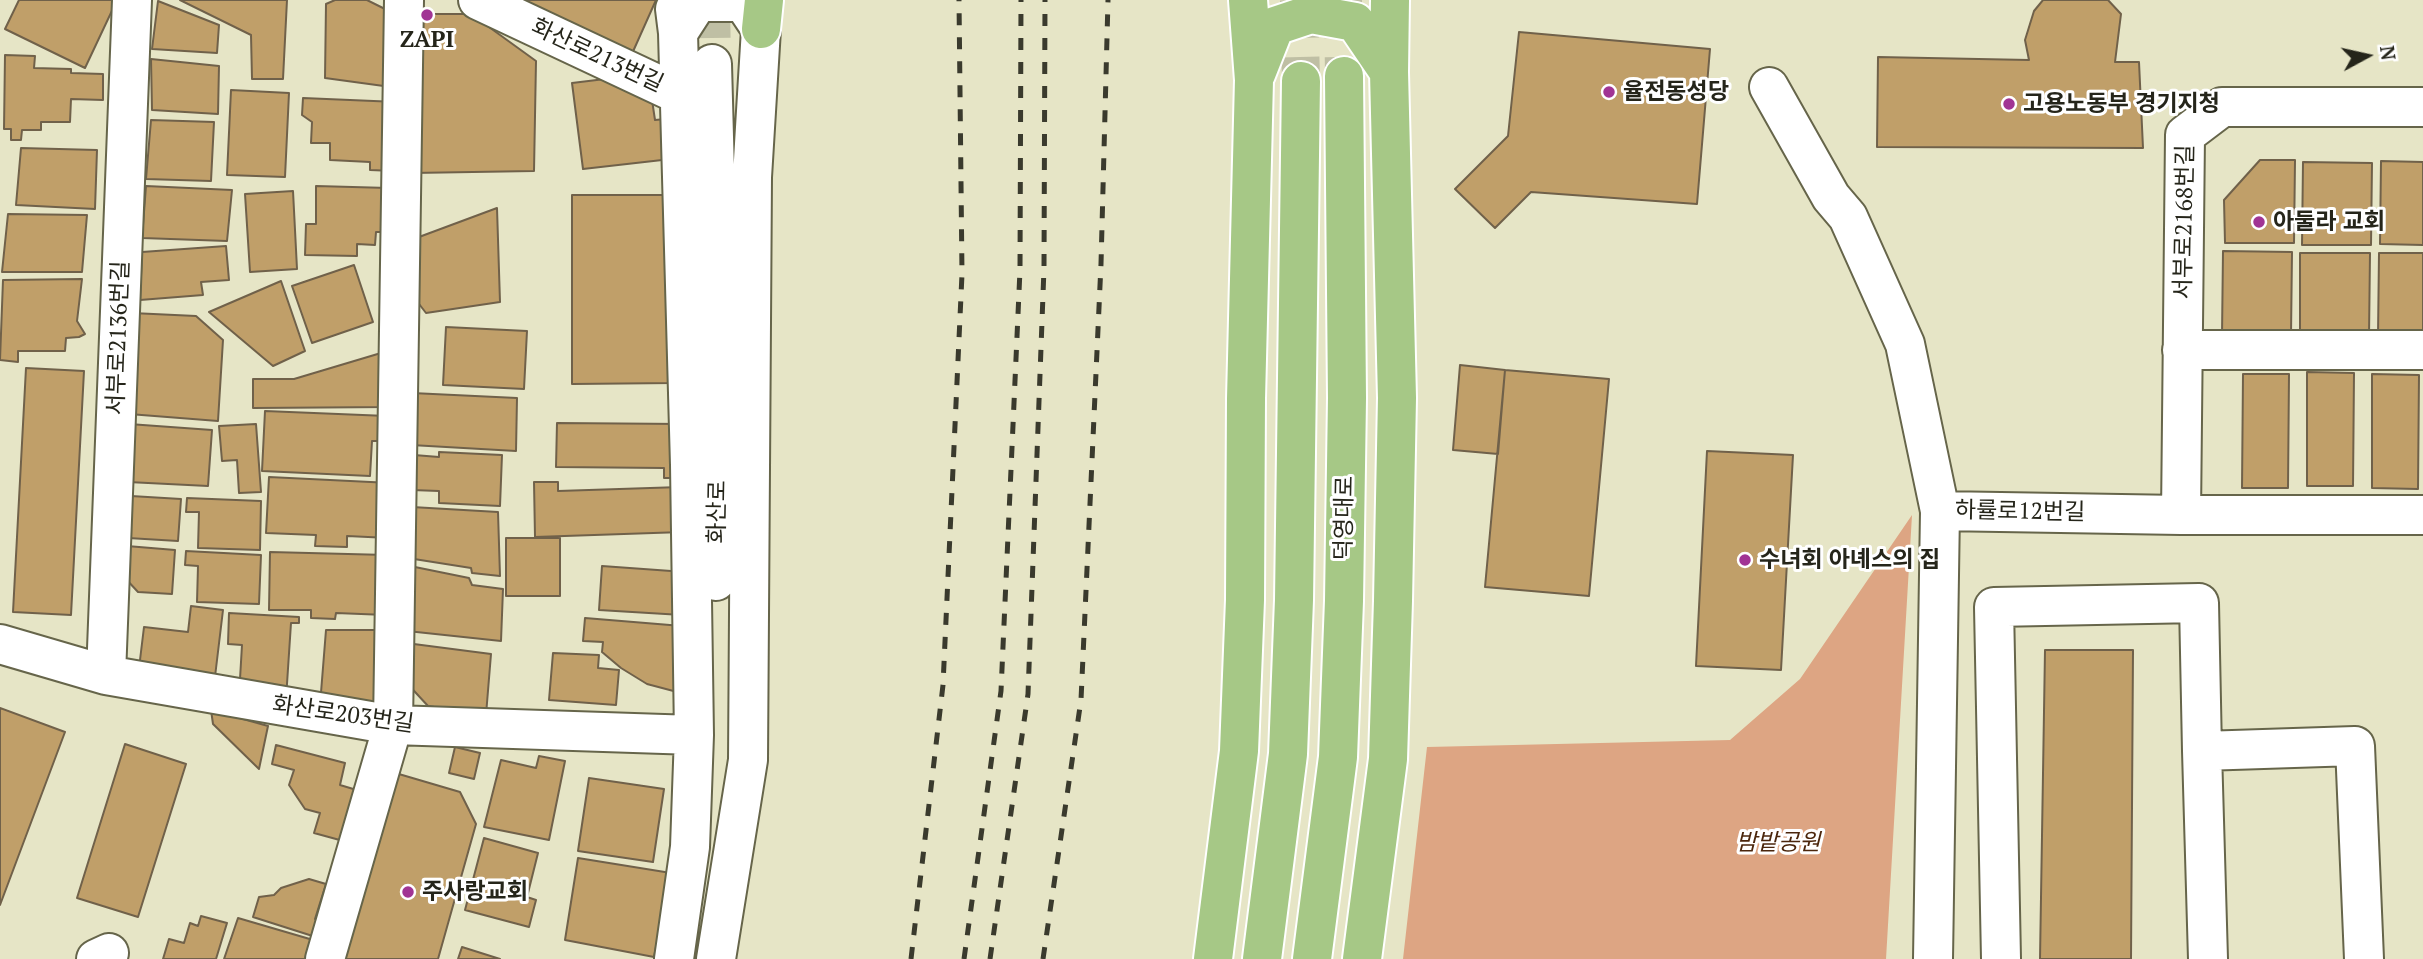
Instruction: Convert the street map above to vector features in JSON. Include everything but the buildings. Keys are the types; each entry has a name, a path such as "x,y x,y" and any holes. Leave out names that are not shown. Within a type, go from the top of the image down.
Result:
{"main road":[{"path":"1213,959 1239,751 1245,600 1246,399 1254,80 1248,0"},
{"path":"1362,959 1388,759 1391,667 1397,398 1389,72 1390,0"},
{"path":"1254,80 1275,26 1311,14 1355,22 1389,72"},
{"name":"덕영대로","path":"1312,959 1338,757 1343,627 1347,398 1344,76"},
{"path":"1262,959 1288,754 1294,600 1301,81"}],"street":[{"name":"서부로2136번길","path":"106,675 132,0"},
{"path":"325,959 393,725 404,0"},
{"name":"화산로213번길","path":"478,0 678,94"},
{"path":"674,959 690,847 694,735 690,465 676,16 698,2 743,2 762,14 752,177 748,760 716,959"},
{"name":"화산로","path":"688,959 710,820 721,392 712,64"},
{"path":"1769,87 1830,197 1848,217 1905,344 1940,511"},
{"name":"서부로2168번길","path":"2181,515 2185,135 2222,107 2423,107"},
{"path":"2182,350 2423,350"},
{"name":"하률로12번길","path":"1933,959 1940,511 2423,515"},
{"path":"2001,959 1994,607 2199,603 2208,959"},
{"name":"화산로203번길","path":"0,644 106,675 393,725 694,735"},
{"path":"2202,751 2355,746 2364,959"}],"green space":[{"name":"밤밭공원","path":"1912,515 1886,959 1403,959 1427,747 1730,740 1800,679"}],"tunnel":[{"path":"711,0 712,64"},
{"path":"1299,0 1301,81"},
{"path":"1343,0 1344,76"}],"railway":[{"path":"911,959 943,685 962,274 959,0"},
{"path":"964,959 1001,691 1020,270 1021,0"},
{"path":"990,959 1028,694 1044,268 1045,0"},
{"path":"1043,959 1081,700 1101,264 1108,0"}],"place":[{"name":"ZAPI","path":"427,15"},
{"name":"율전동성당","path":"1609,92"},
{"name":"고용노동부 경기지청","path":"2009,104"},
{"name":"아둘라 교회","path":"2259,222"},
{"name":"수녀회 아녜스의 집","path":"1745,560"},
{"name":"주사랑교회","path":"408,892"}]}
